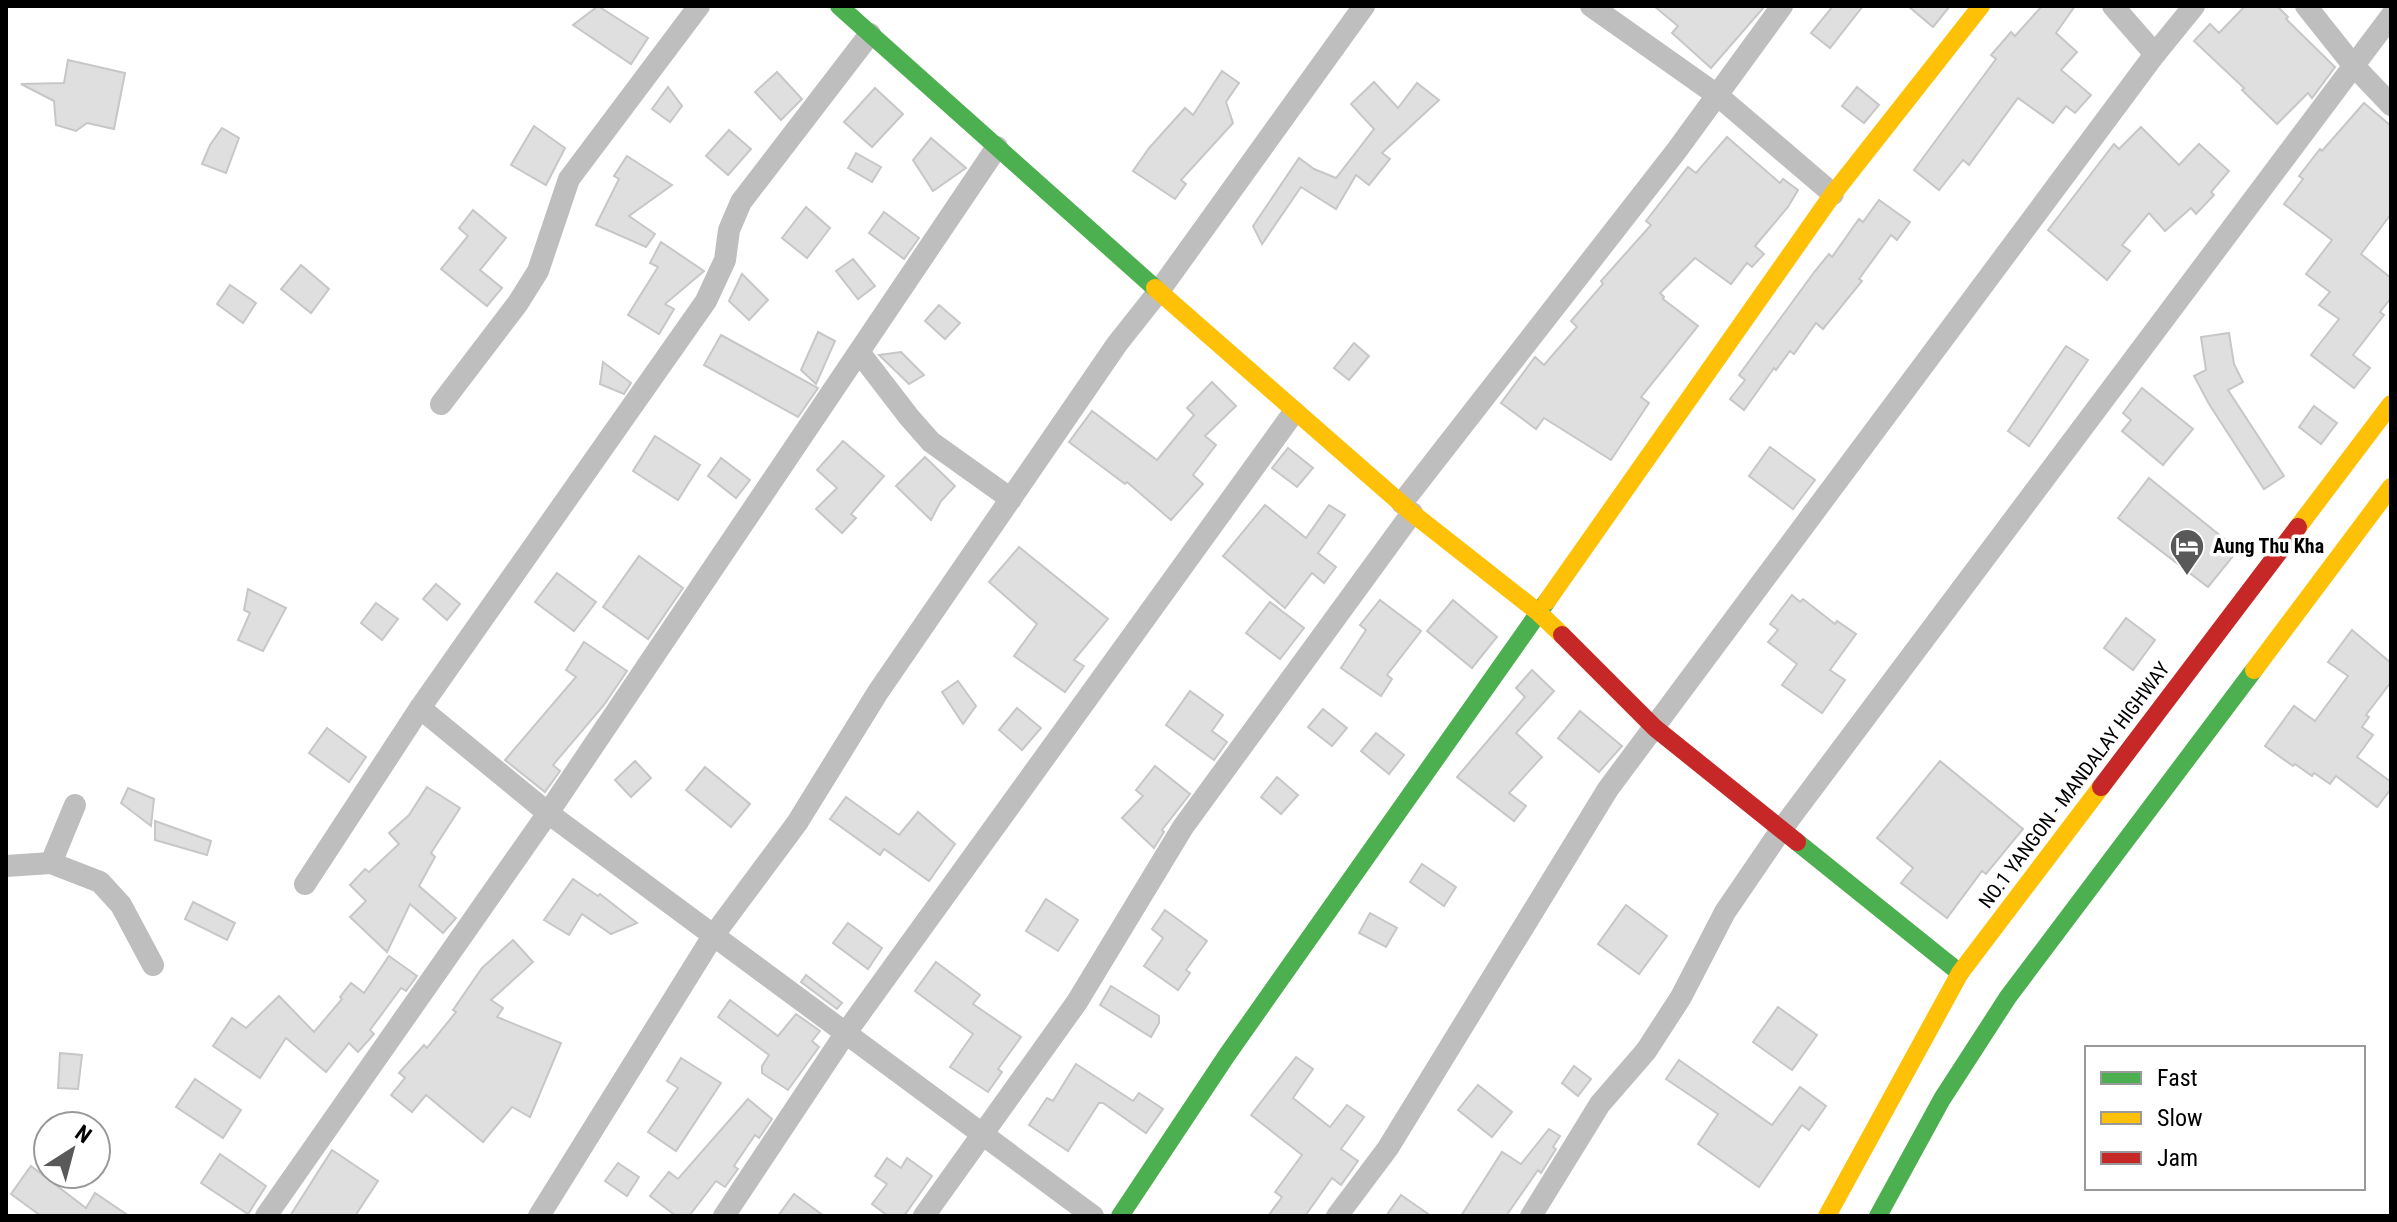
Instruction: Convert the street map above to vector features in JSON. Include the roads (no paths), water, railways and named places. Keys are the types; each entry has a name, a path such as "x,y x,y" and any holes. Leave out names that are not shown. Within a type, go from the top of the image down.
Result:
{"main road":[{"path":"839,6 1294,412 1407,508 1538,612 1655,728 1960,973"},
{"path":"1120,1216 1227,1055 1833,194 1981,6"},
{"name":"NO.1 YANGON - MANDALAY HIGHWAY","path":"1827,1216 1960,973 2391,404"},
{"path":"1878,1216 1942,1099 2008,997 2391,487"}],"street":[{"path":"441,404 518,303 538,271 569,179 699,6"},
{"path":"539,1216 713,936 797,823 878,692 1117,344 1159,291 1364,6"},
{"path":"1591,6 1717,95 1833,194"},
{"path":"924,1216 1077,1002 1183,827 1407,508 1782,6"},
{"path":"2113,6 2155,54"},
{"path":"1337,1216 1388,1148 1608,789 2155,54 2194,6"},
{"path":"2306,6 2353,65 2391,105"},
{"path":"1531,1216 1600,1104 1646,1051 1725,912 1781,830 2391,16"},
{"path":"305,884 420,708 706,301 725,260 729,230 741,202 870,34"},
{"path":"266,1216 548,813 997,147"},
{"path":"859,352 931,442 1011,499"},
{"path":"724,1216 845,1034 1294,412"},
{"path":"420,708 548,813 1093,1216"},
{"path":"51,863 75,805"},
{"path":"6,866 51,863 100,882 121,905 153,965"}],"place":[{"name":"Aung Thu Kha","path":"2187,577"}]}
